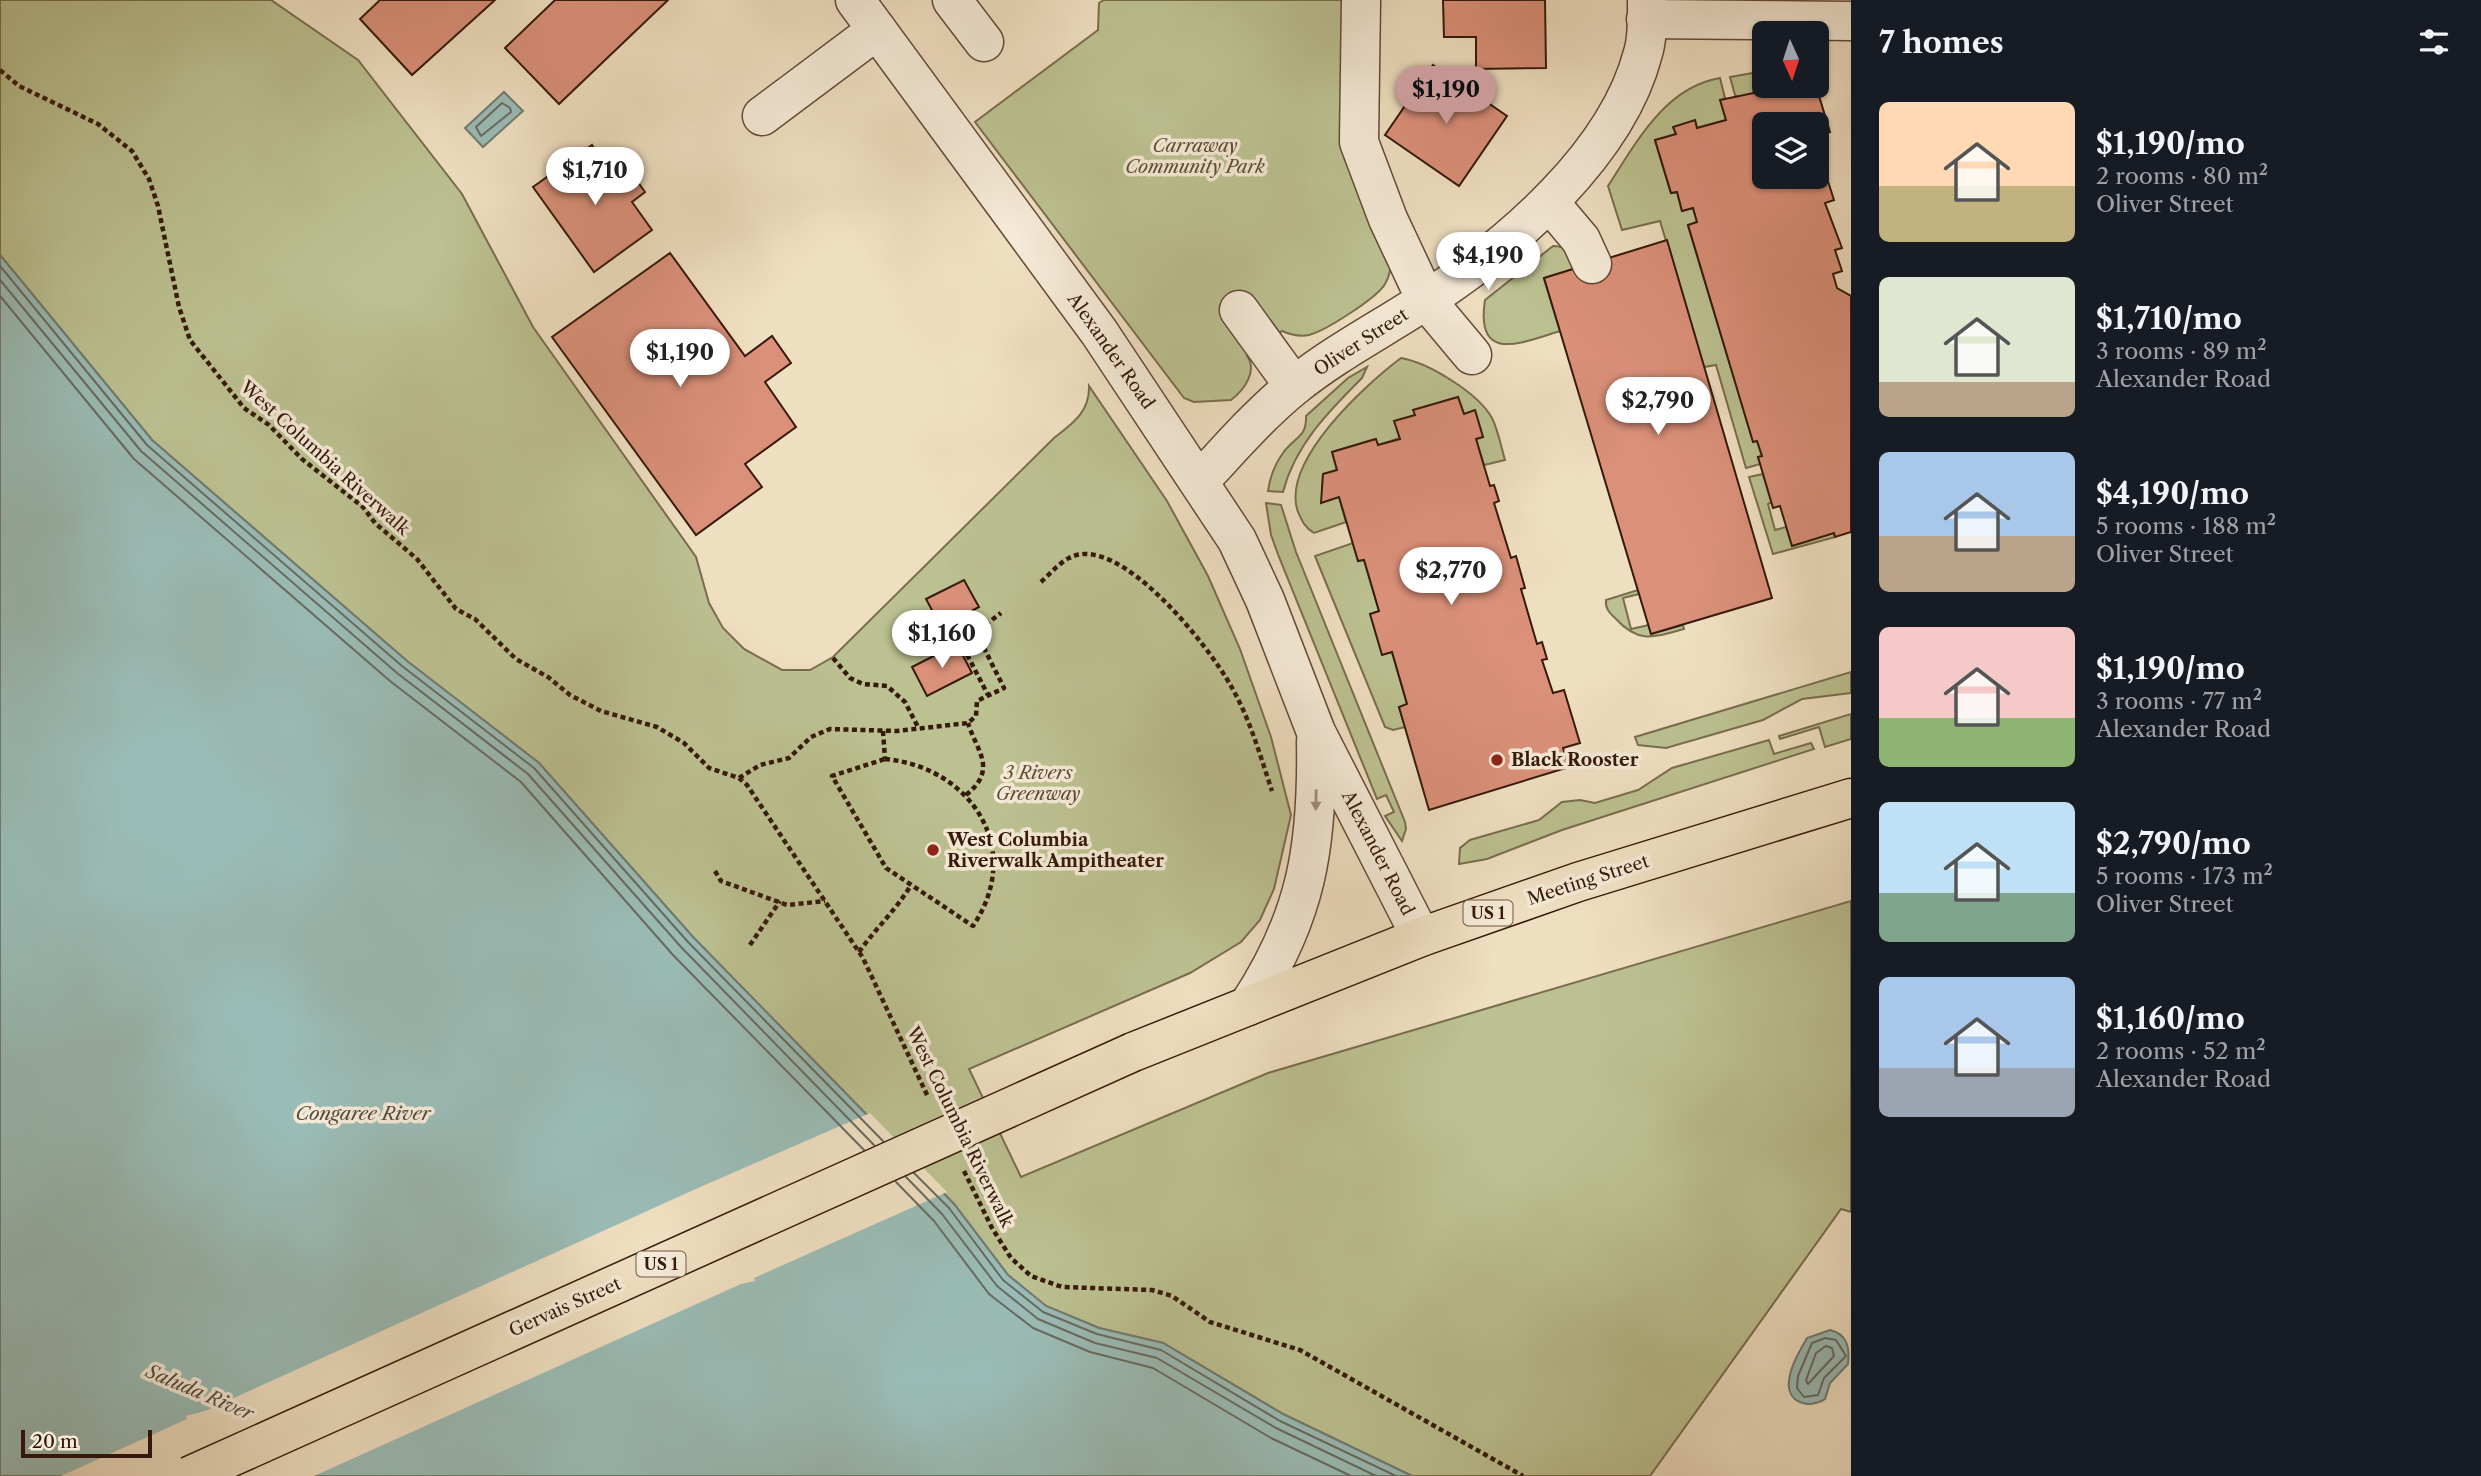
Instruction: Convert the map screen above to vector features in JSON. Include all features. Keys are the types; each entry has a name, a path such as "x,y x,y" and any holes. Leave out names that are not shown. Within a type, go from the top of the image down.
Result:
{"main road":[{"name":"Meeting Street","path":"1133,1052 1421,937 1578,881 1851,798"},
{"name":"Gervais Street","path":"189,1476 1133,1052"}],"street":[{"name":"Alexander Road","path":"855,0 1099,332 1237,540 1265,600 1315,732 1421,937"},
{"path":"953,0 984,42"},
{"path":"1361,0 1359,142 1388,219 1426,300 1472,355"},
{"path":"1647,10 1851,21"},
{"name":"Oliver Street","path":"1200,481 1254,422 1294,386 1343,350 1426,300 1485,256 1549,202 1582,163 1629,93 1644,52 1647,10"},
{"path":"762,116 877,30"},
{"path":"1549,202 1581,240 1592,264"},
{"path":"1239,310 1294,386"},
{"name":"Alexander Road","path":"1248,1006 1274,962 1306,883 1315,830 1315,732"}],"path":[{"name":"West Columbia Riverwalk","path":"0,70 19,86 98,124 132,151 149,179 158,206 179,307 190,340 244,408 269,425 302,459 355,499 375,523 417,559 456,608 474,619 516,659 548,677 570,695 601,711 657,727 684,743 709,768 739,778 747,786 859,952 931,1104"},
{"path":"1041,582 1070,557 1088,554 1105,558 1128,569 1152,589 1188,628 1232,686 1250,726 1277,804"},
{"path":"988,695 960,641 1001,613"},
{"path":"739,778 760,765 789,758 811,737 822,732 848,728 883,731 919,729 968,723 976,716 977,701 1004,688 975,632"},
{"path":"833,657 849,678 863,684 887,686 905,702 919,729"},
{"path":"966,795 984,766 984,755 968,723"},
{"path":"883,731 885,759"},
{"path":"885,759 925,767 945,777 966,795 982,817 989,836 991,883 984,911 973,926 886,868 832,776 885,759"},
{"path":"715,871 721,881 787,905 825,901"},
{"path":"859,952 874,930 896,909 912,885"},
{"path":"750,945 780,901"},
{"name":"West Columbia Riverwalk","path":"961,1166 992,1228 1011,1258 1031,1276 1062,1287 1152,1290 1172,1296 1210,1322 1300,1350 1523,1476"}],"green space":[{"name":"3 Rivers Greenway","path":"0,0 271,0 358,60 462,194 533,327 696,557 709,603 723,628 744,649 782,670 810,670 833,657 1073,422 1083,410 1089,395 1089,386 1167,501 1208,576 1240,649 1271,737 1291,815 1274,889 1260,920 1241,942 1190,973 969,1069 1021,1177 1268,1073 1851,901 1851,1212 1841,1209 1650,1476 1412,1476 1283,1414 1163,1343 1099,1328 1046,1306 1008,1275 954,1204 693,937 539,763 407,661 152,440 0,255"},
{"name":"Carraway Community Park","path":"1104,0 1351,0 1391,258 1389,275 1380,290 1338,321 1309,335 1282,331 1247,356 1251,368 1248,380 1231,400 1194,402 1184,398 975,122 1098,30 1099,3"},
{"path":"1752,73 1752,94 1739,98 1735,95 1730,77"},
{"path":"1720,78 1725,98 1721,100 1726,120 1697,128 1695,121 1674,127 1676,134 1655,141 1671,193 1677,192 1682,211 1693,208 1697,222 1688,226 1753,441 1757,441 1762,456 1758,457 1760,464 1746,468 1716,365 1704,367 1660,221 1622,230 1608,186 1641,135 1668,105 1701,83"},
{"path":"1553,246 1566,250 1573,264 1573,269 1544,279 1560,331 1516,343 1494,341 1487,334 1484,320 1485,300"},
{"path":"1401,358 1425,366 1452,380 1476,399 1492,418 1505,460 1484,465 1476,439 1483,437 1475,411 1464,414 1458,397 1414,410 1415,415 1400,438 1378,445 1375,439 1332,452 1337,470 1323,474 1322,502 1339,497 1346,522 1314,533 1306,527 1298,512 1296,492 1301,471 1329,426 1367,386"},
{"path":"1367,367 1362,378 1326,416 1305,444 1288,475 1283,492 1268,491 1278,462 1302,433 1306,416 1348,378"},
{"path":"1763,474 1772,502 1768,504 1775,530 1786,527 1792,546 1834,533 1835,537 1773,554 1749,477"},
{"path":"1266,503 1281,505 1296,552 1405,822 1402,841 1385,816 1394,812 1386,795 1377,799 1279,557 1271,535"},
{"path":"1353,543 1358,560 1364,560 1379,611 1382,654 1392,652 1407,704 1399,707 1405,727 1393,730 1385,727 1315,556"},
{"path":"1638,590 1639,594 1623,598 1631,629 1649,625 1651,634 1683,625 1684,629 1647,636 1624,627 1608,611 1606,600"},
{"path":"1851,672 1851,693 1802,699 1763,720 1666,748 1638,745 1635,737"},
{"path":"1851,714 1851,739 1825,747 1819,727 1780,739 1779,736"},
{"path":"1769,740 1774,754 1811,743 1814,749 1562,830 1487,859 1459,864 1460,848 1470,840 1539,820 1562,802 1580,800 1595,803 1638,790 1672,768"}],"water":[{"path":"504,92 523,111 483,147 465,128"},
{"name":"Congaree River","path":"0,255 152,440 407,661 539,763 693,937 954,1204 1008,1275 1046,1306 1099,1328 1163,1343 1283,1414 1412,1476 0,1476"},
{"path":"1830,1330 1844,1338 1848,1364 1830,1383 1825,1399 1812,1404 1800,1402 1791,1394 1789,1388 1793,1364 1807,1338"}],"pier":[{"path":"870,1113 947,1192 754,1278 755,1281 741,1284 314,1476 61,1476 187,1419 186,1416 205,1411"}],"building":[{"path":"380,0 495,0 412,75 360,19"},
{"path":"555,0 668,0 559,104 505,48"},
{"path":"1443,0 1545,0 1546,68 1476,69 1476,37 1444,37"},
{"path":"1433,65 1507,116 1459,186 1385,135"},
{"path":"1752,93 1752,98 1820,98 1824,112 1752,112 1752,189 1829,189 1829,184 1834,200 1825,203 1842,248 1835,250 1842,271 1833,274 1837,288 1851,296 1851,532 1835,537 1834,533 1792,546 1780,506 1773,508 1758,457 1762,456 1757,441 1753,442 1688,225 1697,222 1693,208 1682,211 1677,192 1671,193 1655,140 1676,134 1673,127 1695,120 1697,128 1726,120 1720,100"},
{"path":"592,145 612,174 625,164 645,192 632,202 652,230 594,272 533,187"},
{"path":"1667,240 1772,598 1651,634 1544,278"},
{"path":"670,253 745,356 772,336 791,363 765,382 796,427 745,464 762,487 696,535 552,337"},
{"path":"1458,397 1464,414 1475,410 1483,437 1476,439 1490,486 1494,485 1499,501 1494,503 1511,558 1516,556 1525,588 1521,589 1537,644 1542,642 1547,659 1542,660 1553,693 1564,690 1580,743 1563,748 1569,767 1429,810 1399,707 1407,704 1392,652 1382,655 1370,614 1379,611 1364,560 1358,561 1339,497 1321,503 1323,474 1337,470 1332,452 1376,439 1378,445 1400,439 1394,421 1415,415 1413,410"},
{"path":"964,580 979,607 941,627 926,599"},
{"path":"957,644 972,673 927,696 912,667"}],"place":[{"name":"Black Rooster","path":"1497,760"},
{"name":"West Columbia Riverwalk Ampitheater","path":"933,850"}],"water label":[{"name":"Saluda River","path":"200,1392"}]}
